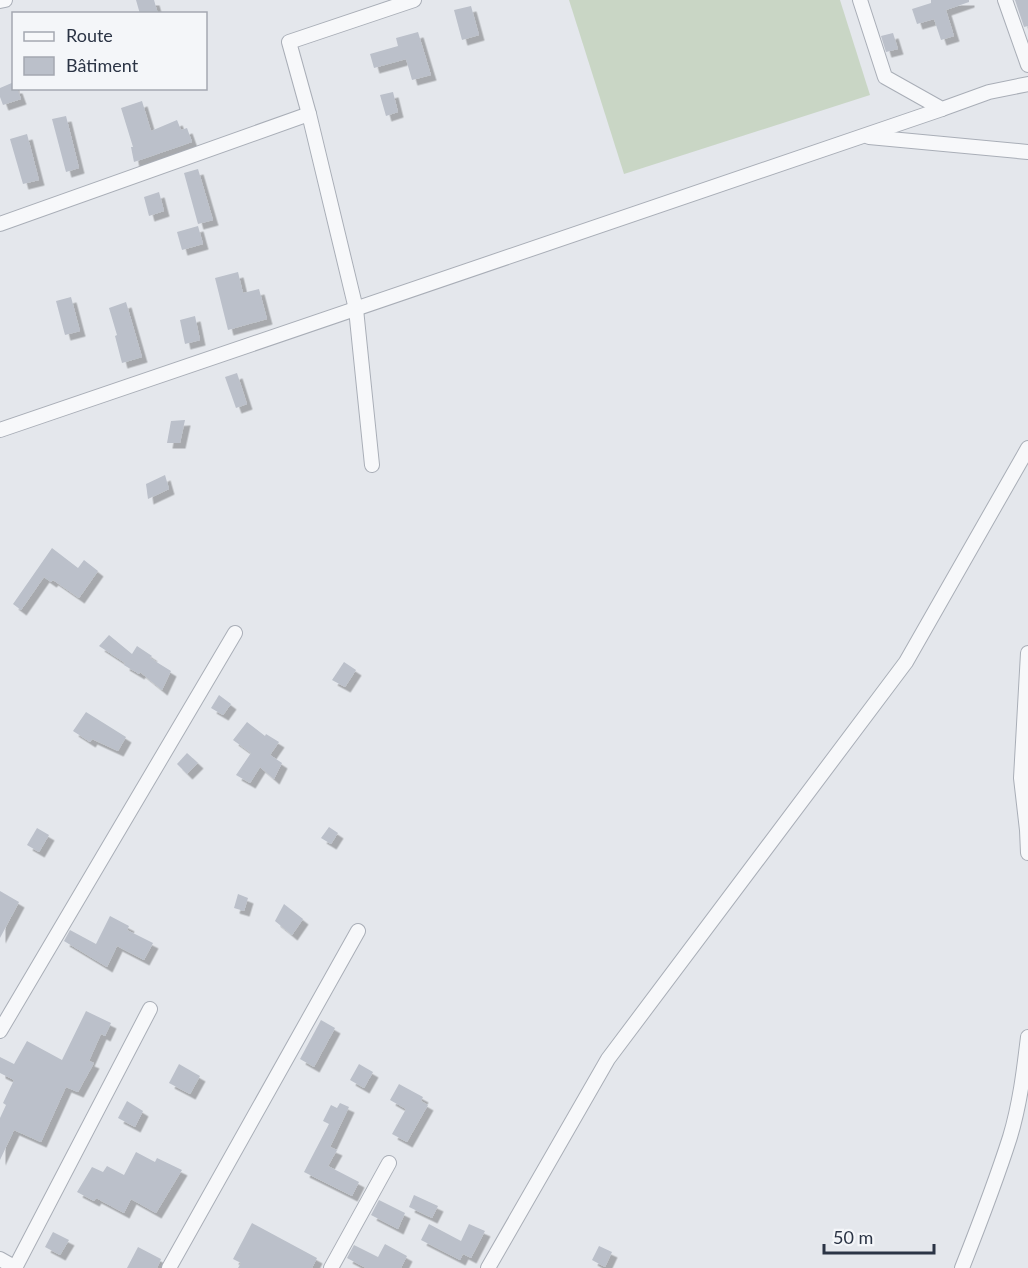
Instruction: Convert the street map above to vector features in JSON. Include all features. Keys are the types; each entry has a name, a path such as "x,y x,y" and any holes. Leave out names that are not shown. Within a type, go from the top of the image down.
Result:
{"street":[{"path":"0,2 5,0"},
{"path":"372,465 356,309 309,114 289,42 414,0"},
{"path":"860,0 885,77 942,109"},
{"path":"1005,0 1028,65"},
{"path":"0,430 989,92 1028,84"},
{"path":"0,224 309,114"},
{"path":"864,136 1028,152"},
{"path":"488,1268 608,1059 906,662 1028,448"},
{"path":"0,1031 235,633"},
{"path":"1028,653 1021,778 1028,830 1028,853"},
{"path":"169,1268 358,931"},
{"path":"0,1259 15,1268 150,1008"},
{"path":"962,1268 1010,1136 1021,1088 1028,1036"},
{"path":"331,1268 389,1163"}],"green space":[{"path":"569,0 840,0 870,95 624,174"}],"building":[{"path":"136,0 154,0 157,12 139,12"},
{"path":"931,0 969,0 969,2 946,10 954,36 941,40 934,19 917,24 912,9 931,3"},
{"path":"1015,0 1028,0 1028,26 1024,27"},
{"path":"471,6 479,35 462,40 454,10"},
{"path":"418,32 431,75 412,80 406,59 374,68 370,54 398,46 396,38"},
{"path":"893,33 898,49 886,52 881,36"},
{"path":"12,83 12,90 18,90 21,99 3,105 0,88"},
{"path":"393,92 398,112 386,116 380,95"},
{"path":"142,101 151,131 177,120 181,130 187,128 192,142 134,162 131,147 133,147 121,108"},
{"path":"66,116 79,168 66,172 52,119"},
{"path":"27,134 39,180 23,184 10,139"},
{"path":"198,169 213,220 198,224 184,173"},
{"path":"159,192 164,211 149,216 144,197"},
{"path":"198,226 203,244 182,250 177,232"},
{"path":"238,272 243,293 259,289 267,319 228,330 215,278"},
{"path":"71,297 80,331 65,335 56,301"},
{"path":"126,302 142,357 122,363 109,308"},
{"path":"195,316 200,340 185,344 180,320"},
{"path":"237,373 247,404 236,408 225,377"},
{"path":"185,420 180,443 167,443 171,421"},
{"path":"165,475 169,489 148,499 146,484"},
{"path":"52,548 78,568 84,560 98,571 79,598 53,580 51,582 44,577 21,610 13,604"},
{"path":"109,635 132,654 137,646 152,656 150,658 171,671 162,690 140,672 139,674 124,665 125,663 99,646"},
{"path":"344,662 356,670 345,687 332,680"},
{"path":"219,695 231,704 223,715 211,708"},
{"path":"86,712 126,737 118,751 92,739 90,742 73,731"},
{"path":"247,722 265,736 266,734 279,742 270,755 282,763 274,779 260,767 250,783 236,775 251,753 233,740"},
{"path":"187,753 198,763 187,774 177,764"},
{"path":"329,827 338,833 331,844 321,838"},
{"path":"37,828 49,835 39,852 27,845"},
{"path":"0,891 19,902 0,938"},
{"path":"238,894 248,898 244,911 234,908"},
{"path":"284,904 303,919 292,935 275,921"},
{"path":"110,916 129,926 127,930 153,943 144,960 117,946 107,967 64,941 70,930 96,944"},
{"path":"86,1011 111,1023 105,1036 101,1034 89,1061 94,1063 78,1092 66,1087 41,1142 14,1130 0,1160 0,1118 6,1105 3,1103 14,1080 0,1073 0,1057 14,1064 27,1041 62,1060"},
{"path":"321,1020 335,1028 314,1067 300,1059"},
{"path":"179,1064 200,1076 190,1094 169,1083"},
{"path":"359,1064 373,1072 364,1088 350,1080"},
{"path":"399,1084 423,1097 421,1101 428,1105 407,1142 392,1134 406,1109 390,1100"},
{"path":"127,1101 143,1111 135,1127 118,1118"},
{"path":"340,1103 349,1107 330,1147 337,1150 328,1166 359,1182 352,1196 304,1172 329,1124 323,1121 331,1105 337,1108"},
{"path":"136,1152 155,1162 157,1158 182,1170 156,1213 131,1199 124,1213 96,1198 94,1201 77,1192 92,1167 103,1172 107,1166 124,1175"},
{"path":"414,1195 438,1206 432,1218 409,1207"},
{"path":"379,1200 405,1213 398,1229 371,1215"},
{"path":"252,1223 317,1258 312,1268 238,1268 241,1263 233,1259"},
{"path":"429,1224 461,1241 469,1224 485,1231 471,1258 463,1254 460,1260 421,1240"},
{"path":"53,1232 69,1240 60,1255 45,1247"},
{"path":"385,1244 407,1256 401,1268 366,1268 347,1258 354,1245 378,1257"},
{"path":"599,1246 612,1252 605,1267 592,1260"},
{"path":"138,1247 161,1259 157,1268 127,1268"}]}
